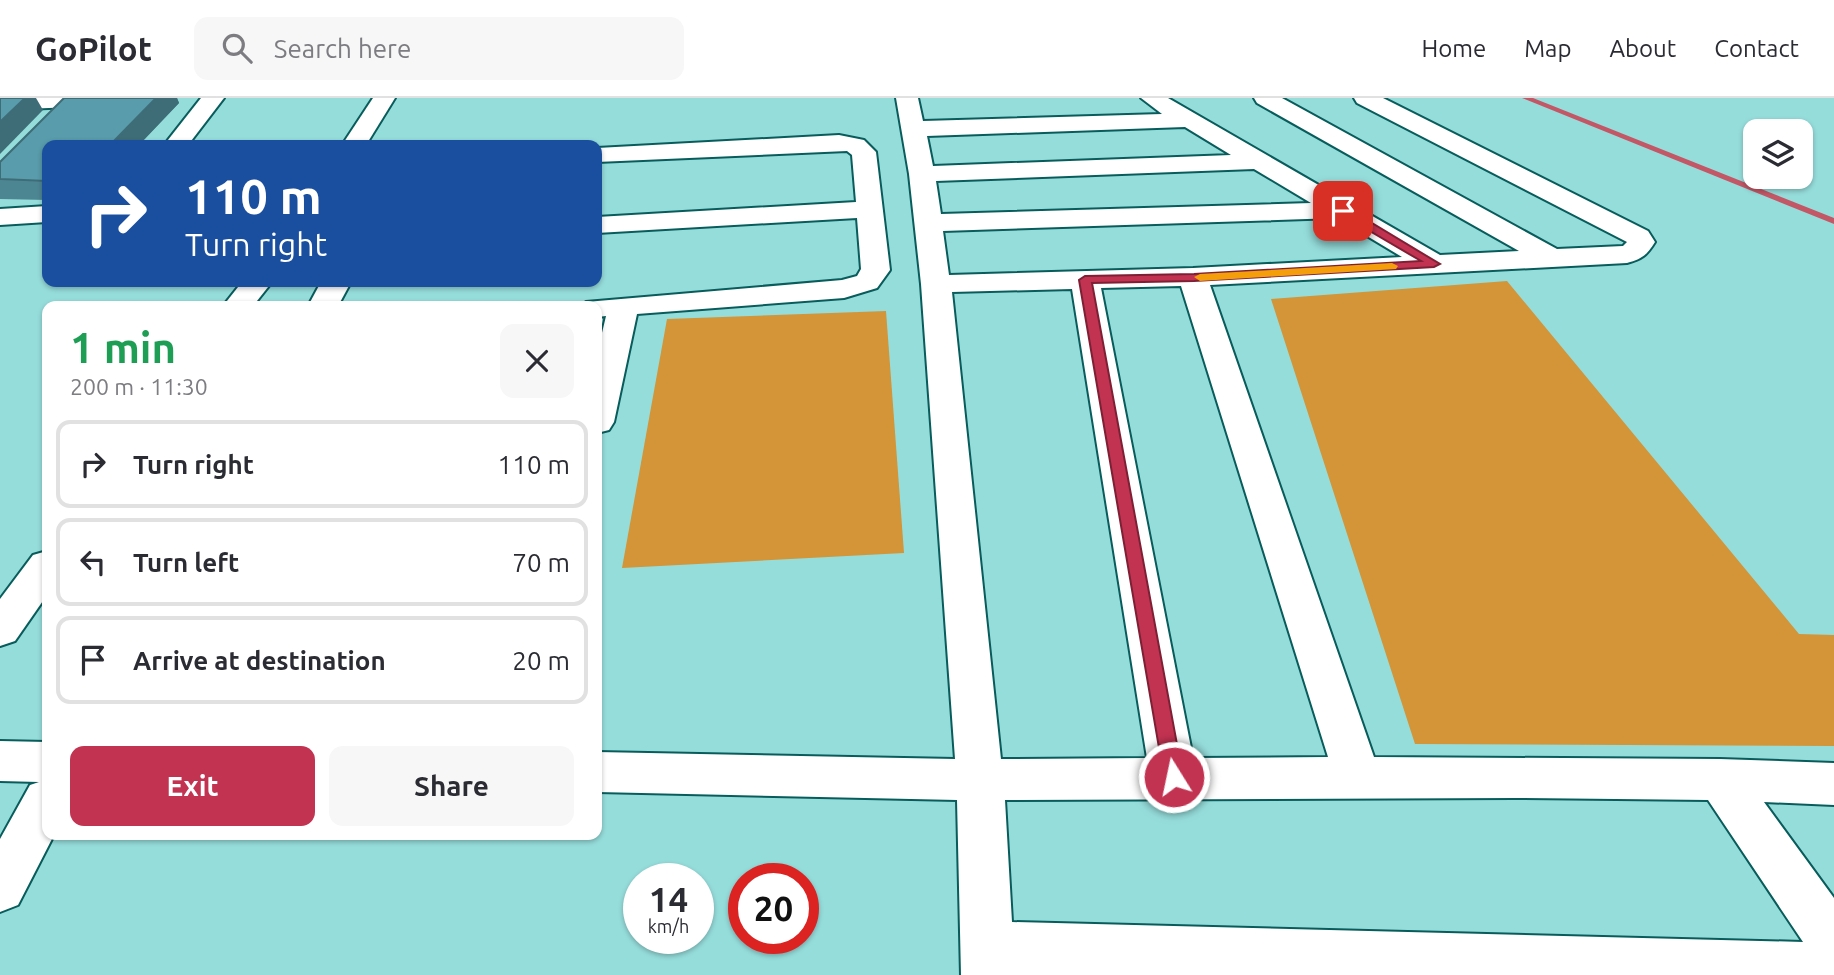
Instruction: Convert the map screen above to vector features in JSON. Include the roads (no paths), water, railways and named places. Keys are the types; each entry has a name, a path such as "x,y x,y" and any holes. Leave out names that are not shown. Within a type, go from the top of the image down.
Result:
{"street":[{"path":"0,103 122,98"},
{"path":"180,140 213,98"},
{"path":"357,140 384,98"},
{"path":"1152,98 1434,264"},
{"path":"1265,98 1550,257"},
{"path":"44,127 71,99"},
{"path":"936,284 1194,278 1627,254 1635,251 1641,242 1637,237 1351,104 1275,125"},
{"path":"1188,120 910,114 922,174 936,284 980,780 987,961 1834,970"},
{"path":"1224,139 1249,132"},
{"path":"602,155 839,142 855,145 864,152 876,270 867,282 844,289 610,307 602,378"},
{"path":"922,174 1262,161"},
{"path":"602,225 870,209"},
{"path":"928,223 1343,211"},
{"path":"0,217 42,214"},
{"path":"1194,278 1358,778"},
{"path":"1085,280 1174,777"},
{"path":"242,301 253,287"},
{"path":"0,631 42,572"},
{"path":"0,761 42,762"},
{"path":"602,772 980,780 1174,777 1720,779 1834,784"},
{"path":"1720,779 1834,942"},
{"path":"0,888 42,809"}],"waterway":[{"path":"1526,98 1834,221"}]}
